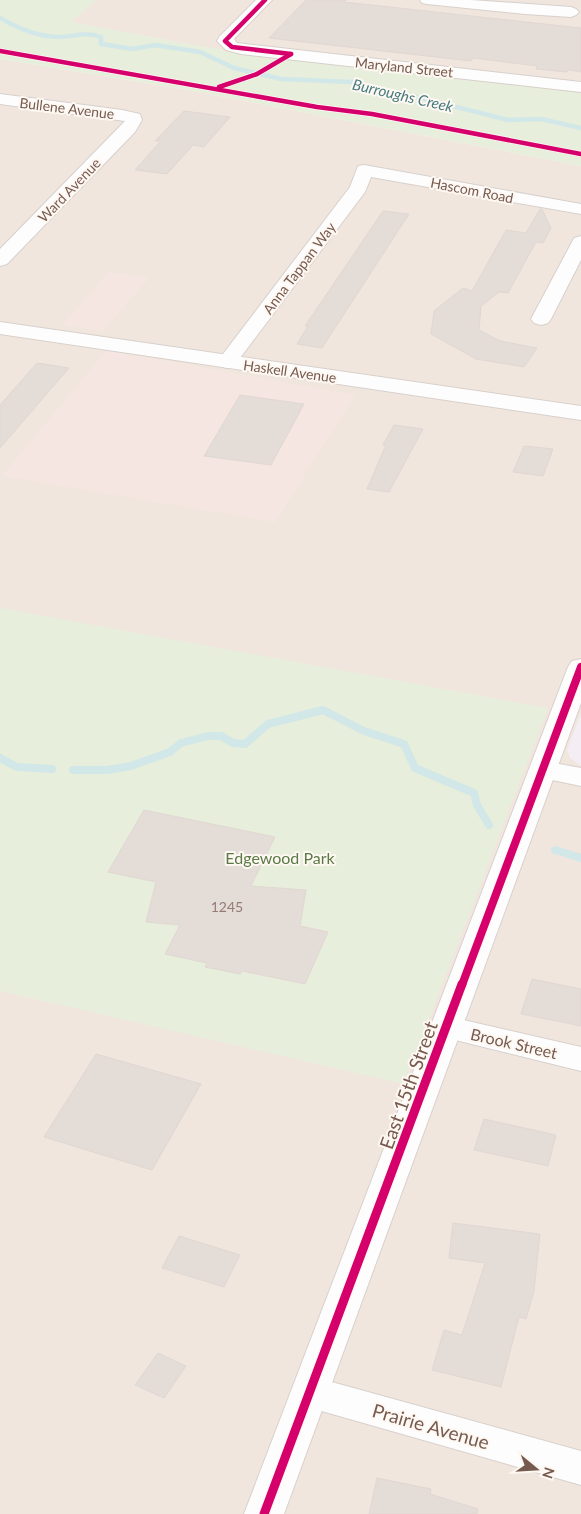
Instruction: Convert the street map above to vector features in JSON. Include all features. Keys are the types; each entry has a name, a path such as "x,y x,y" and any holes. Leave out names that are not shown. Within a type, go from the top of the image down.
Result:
{"street":[{"name":"Maryland Street","path":"265,0 227,37 225,41 227,44 232,47 250,50 581,87"},
{"path":"428,0 524,10 571,12"},
{"name":"Bullene Avenue","path":"0,100 134,118"},
{"name":"Ward Avenue","path":"0,260 129,128 134,118"},
{"name":"Hascom Road","path":"364,170 581,209"},
{"name":"Anna Tappan Way","path":"228,362 359,188 364,170"},
{"path":"541,319 581,242"},
{"name":"Haskell Avenue","path":"0,328 581,413"},
{"name":"East 15th Street","path":"264,1514 581,667"},
{"path":"543,770 581,777"},
{"name":"Brook Street","path":"446,1028 581,1059"},
{"name":"Prairie Avenue","path":"310,1392 581,1468"}],"shaded area":[{"path":"20,0 581,0 581,134 209,48 70,22"},
{"path":"0,59 188,90 581,166 581,1514 0,1514 0,334 106,350 111,345 0,328"},
{"path":"109,272 149,278 103,331 62,325"},
{"path":"107,350 355,395 275,522 2,476"},
{"path":"581,713 581,766 570,758 567,750"}],"green space":[{"path":"0,0 97,0 71,22 210,48 581,90 581,166 188,90 0,59"},
{"name":"Edgewood Park","path":"0,608 548,708 404,1084 0,991"}],"building":[{"path":"306,0 346,0 344,2 581,28 581,72 536,69 537,66 473,58 471,61 269,38"},
{"path":"184,111 230,117 204,147 193,145 167,174 135,170 161,141 155,141"},
{"path":"540,209 542,209 551,228 543,243 536,242 508,293 499,292 481,306 479,330 500,341 537,348 524,367 476,359 431,334 434,311 463,288 472,291 506,230 526,233"},
{"path":"383,211 409,214 322,348 297,344 308,326 305,326"},
{"path":"37,363 69,368 0,448 0,405"},
{"path":"240,395 304,404 271,465 204,456"},
{"path":"394,425 423,429 389,492 367,489 386,445 383,445"},
{"path":"524,446 553,449 543,476 513,472"},
{"path":"144,810 275,837 251,886 306,890 300,926 328,932 305,984 242,971 240,974 205,967 207,963 165,954 180,925 146,922 156,882 108,872"},
{"path":"532,979 581,989 581,1026 521,1014"},
{"path":"96,1054 201,1084 152,1170 44,1137"},
{"path":"484,1119 556,1135 548,1166 474,1150"},
{"path":"453,1223 540,1234 534,1291 526,1319 519,1317 501,1387 432,1370 444,1330 462,1335 485,1263 449,1258"},
{"path":"179,1236 240,1255 224,1287 162,1268"},
{"path":"158,1353 186,1366 164,1398 135,1385"},
{"path":"377,1478 431,1489 430,1494 478,1509 477,1514 369,1514"}],"waterway":[{"name":"Burroughs Creek","path":"0,18 36,34 51,37 90,34 101,37 101,44 133,49 155,45 200,52 234,68 281,79 352,82 381,92 405,94 508,120 541,119 581,128"},
{"path":"73,770 107,770 131,766 170,752 181,743 208,736 221,736 233,743 245,744 268,724 323,710 364,731 404,744 415,768 474,793 477,805 489,825"},
{"path":"0,758 17,767 52,769"},
{"path":"555,850 581,858"}],"cycle path":[{"path":"265,0 225,41 232,47 291,54"},
{"path":"0,51 317,107 372,114 581,154"},
{"path":"219,87 236,83 257,74 277,64 291,54"},
{"path":"264,1514 581,667"}]}
